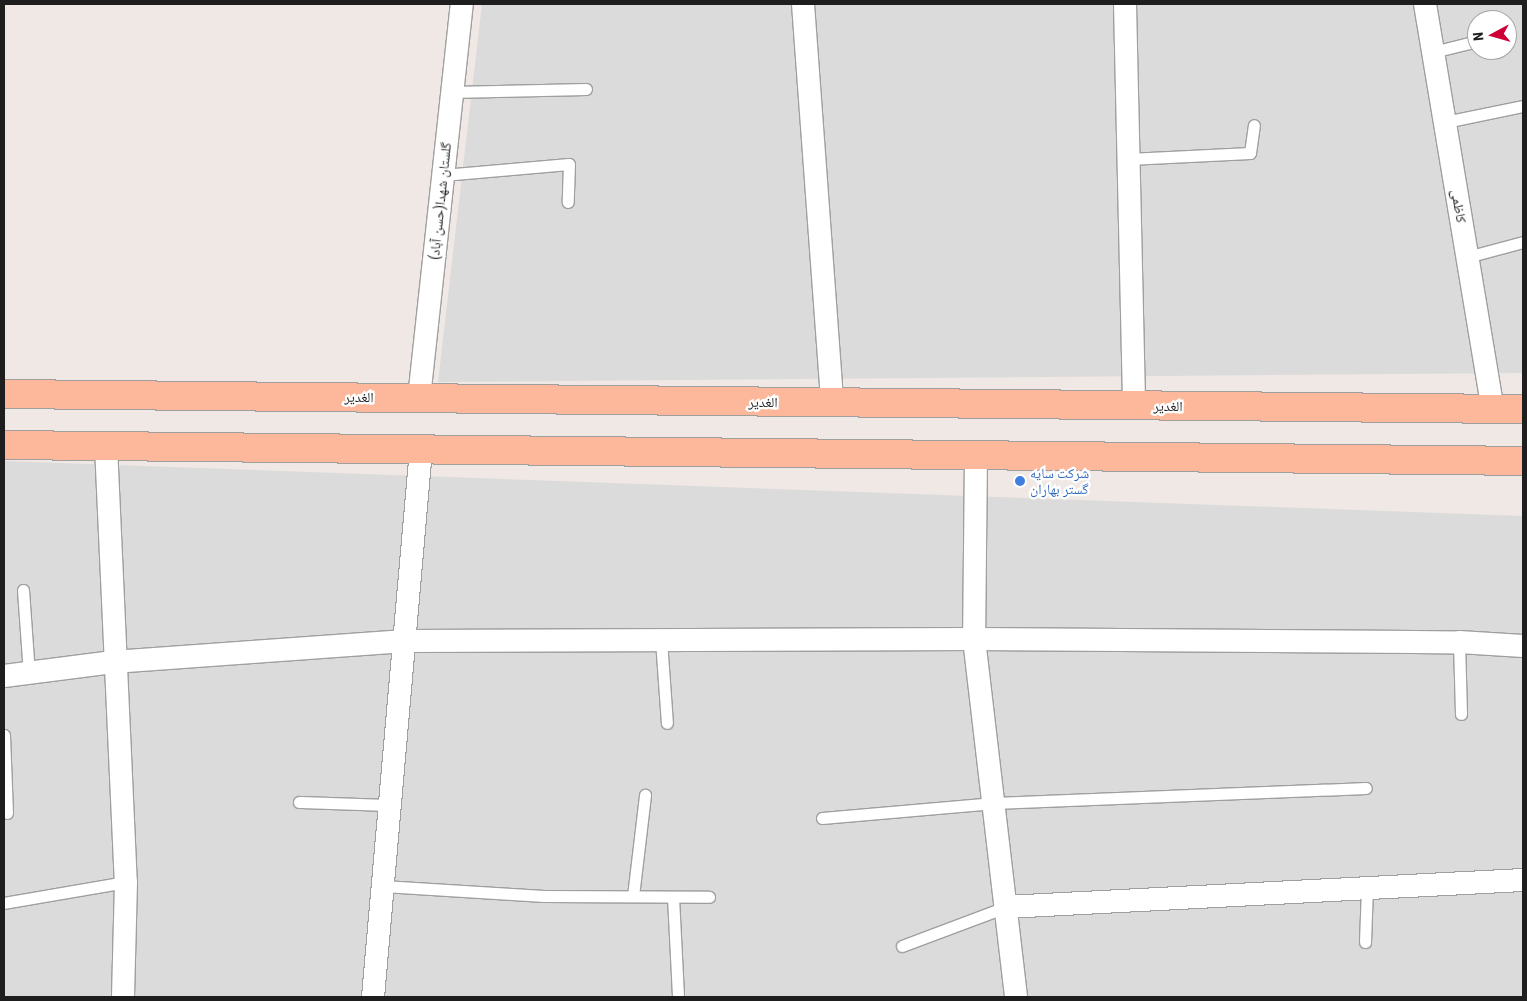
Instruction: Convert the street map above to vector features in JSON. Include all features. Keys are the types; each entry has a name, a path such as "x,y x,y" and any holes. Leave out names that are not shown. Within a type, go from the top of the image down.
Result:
{"main road":[{"name":"الغدیر","path":"4,394 1523,409"},
{"path":"4,445 1523,461"}],"street":[{"name":"گلستان شهدا(حسن آباد)","path":"419,398 462,4"},
{"path":"803,4 832,402"},
{"path":"1125,4 1134,405"},
{"name":"کاظمی","path":"1425,4 1493,409"},
{"path":"106,446 113,662 126,882 123,997"},
{"path":"373,997 421,450"},
{"path":"976,455 974,639 1016,997"},
{"path":"4,676 113,662 405,641 974,639 1459,642 1523,646"},
{"path":"1006,907 1523,880"}],"lane":[{"path":"1433,52 1467,44"},
{"path":"452,92 586,89"},
{"path":"1445,122 1523,106"},
{"path":"1128,159 1250,153 1254,125"},
{"path":"443,175 569,164 568,202"},
{"path":"1468,256 1523,242"},
{"path":"23,590 29,673"},
{"path":"661,640 667,723"},
{"path":"1459,642 1461,714"},
{"path":"4,735 7,813"},
{"path":"822,818 994,803 1366,788"},
{"path":"633,896 645,794"},
{"path":"299,802 390,806"},
{"path":"4,903 126,882"},
{"path":"383,886 633,896 709,897"},
{"path":"1365,942 1367,888"},
{"path":"673,897 678,997"},
{"path":"902,946 1006,907"}],"shaded area":[{"path":"482,4 1523,4 1523,373 438,382"},
{"path":"4,461 1523,516 1523,997 4,997"}],"place":[{"name":"شرکت سایه گستر بهاران","path":"1020,481"}]}
